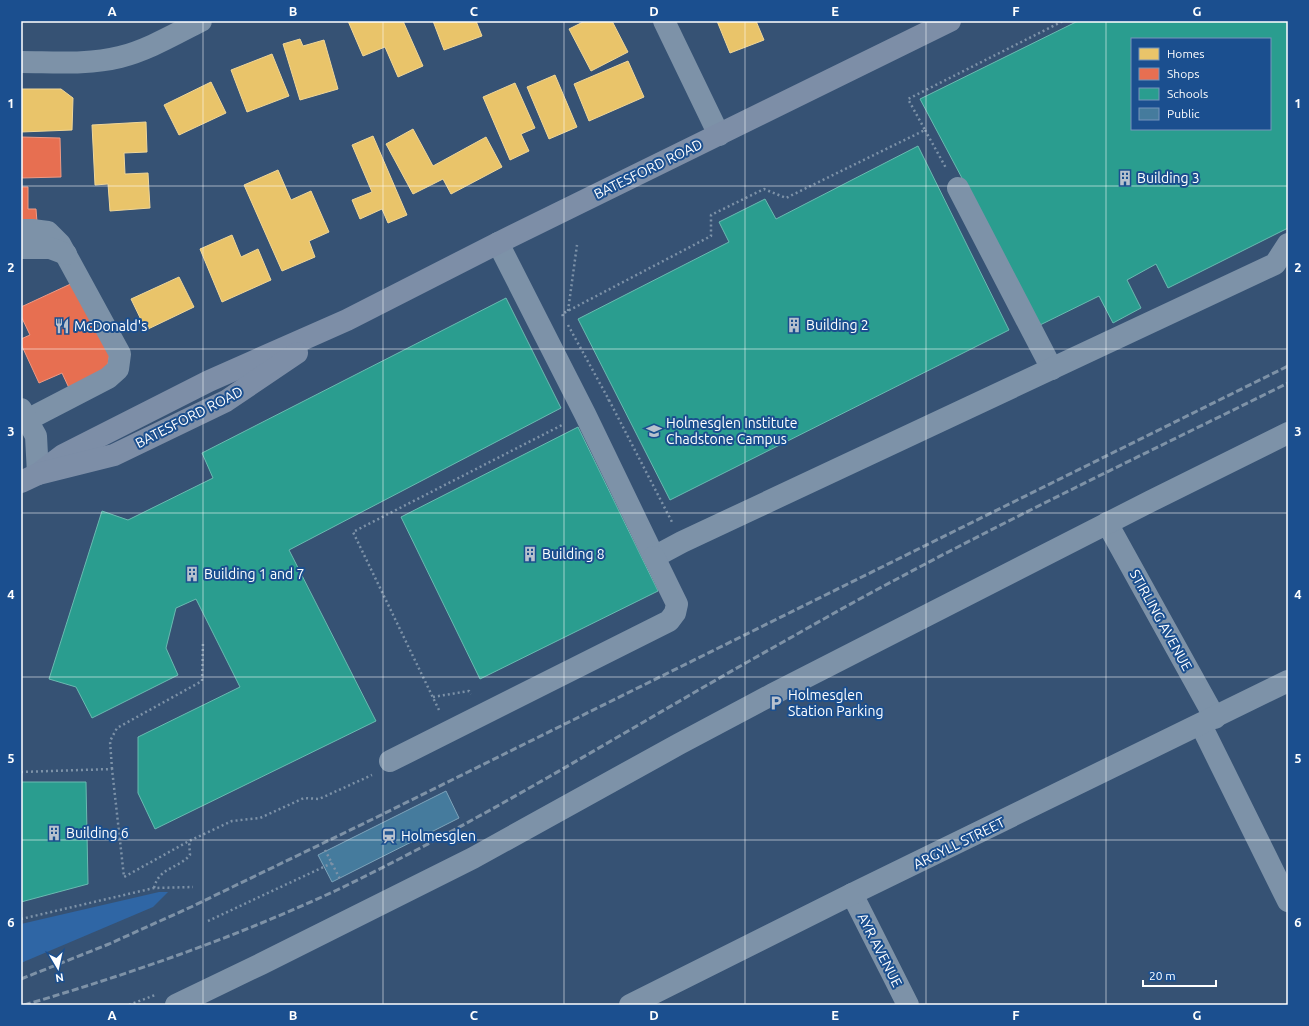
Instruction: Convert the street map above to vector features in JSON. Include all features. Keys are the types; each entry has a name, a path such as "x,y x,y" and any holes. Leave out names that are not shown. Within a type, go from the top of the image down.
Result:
{"main road":[{"name":"BATESFORD ROAD","path":"30,478 63,455 209,381 347,320 498,243 950,21"}],"street":[{"path":"21,62 98,61 119,57 137,52 201,21"},
{"path":"664,21 719,135"},
{"path":"958,188 1052,369"},
{"path":"21,230 48,232 60,244 120,354 118,369 108,378 24,414 36,436 30,478"},
{"path":"390,760 669,621 675,614 677,604 585,414 498,243"},
{"path":"654,557 689,539 1275,264 1288,244"},
{"path":"21,248 50,248 66,254"},
{"path":"176,1005 473,858 679,744 773,694 1107,523 1288,434"},
{"name":"STIRLING AVENUE","path":"1107,523 1208,721 1288,901"},
{"name":"ARGYLL STREET","path":"630,1005 852,894 1288,682"},
{"name":"AYR AVENUE","path":"852,894 908,1005"}],"path":[{"path":"958,188 908,99 1063,21"},
{"path":"675,528 609,400 562,314 710,236 711,215 764,189 786,198 925,130"},
{"path":"568,311 577,245"},
{"path":"442,716 353,532 585,414 609,400"},
{"path":"203,641 202,682 117,728 110,742 124,877 189,841 232,821 260,818 304,798 319,799 384,769 390,760"},
{"path":"21,772 112,769"},
{"path":"154,888 158,877 190,855 189,841"},
{"path":"325,850 341,881"},
{"path":"208,921 332,863"},
{"path":"21,919 154,888 193,887"}],"shaded area":[{"path":"159,892 168,892 153,907 21,963 21,924"}],"building: Homes":[{"path":"348,21 403,21 423,66 398,77 385,47 363,56"},
{"path":"433,21 476,21 482,36 444,50"},
{"path":"585,21 612,21 628,52 591,71 569,29"},
{"path":"717,21 756,21 764,40 730,53"},
{"path":"300,39 303,46 324,40 338,89 300,100 283,44"},
{"path":"272,54 289,96 247,112 231,70"},
{"path":"628,61 644,97 589,121 574,84"},
{"path":"555,75 577,127 549,139 527,87"},
{"path":"211,82 226,113 179,135 164,105"},
{"path":"515,83 535,128 521,134 529,151 510,160 483,97"},
{"path":"21,89 61,89 73,98 72,130 21,132"},
{"path":"146,122 147,152 124,153 125,174 148,173 150,208 110,211 108,184 95,185 92,125"},
{"path":"413,129 433,166 486,137 502,167 451,194 443,179 413,194 386,144"},
{"path":"373,136 407,215 388,223 382,209 360,219 352,200 372,192 352,145"},
{"path":"278,170 291,200 311,191 329,232 309,241 315,257 282,271 244,185"},
{"path":"232,235 241,257 258,249 271,280 222,302 200,249"},
{"path":"179,277 194,307 146,330 131,299"}],"building: Shops":[{"path":"21,137 60,138 61,177 21,178"},
{"path":"21,187 28,187 28,209 36,209 37,222 21,222"},
{"name":"McDonald's","path":"77,281 110,353 107,370 69,388 62,373 39,383 21,344 21,339 30,335 21,316 21,307"}],"building: Schools":[{"name":"Building 3","path":"1078,21 1288,21 1288,228 1168,288 1156,264 1127,280 1141,308 1113,323 1099,296 1040,325 920,99"},
{"name":"Building 2","path":"918,146 1009,330 670,500 578,319 729,242 719,222 765,199 776,219"},
{"name":"Building 1 and 7","path":"506,298 561,408 289,550 376,721 155,829 138,793 138,737 240,687 196,599 176,608 166,648 178,675 92,718 76,687 49,679 102,511 128,520 213,478 202,453"},
{"name":"Building 8","path":"578,427 658,591 480,679 401,517"},
{"name":"Building 6","path":"21,782 86,782 88,884 21,902"}],"building: Public":[{"path":"446,791 459,818 332,882 318,855"}],"railway":[{"path":"21,979 109,944 191,907 373,819 1288,366"},
{"path":"24,1005 103,981 222,939 337,890 394,862 507,801 727,673 825,618 944,554 1041,504 1288,383"}],"place":[{"name":"Building 3","path":"1125,178"},
{"name":"Building 2","path":"794,325"},
{"name":"McDonald's","path":"62,326"},
{"name":"Holmesglen Institute Chadstone Campus","path":"654,431"},
{"name":"Building 8","path":"530,554"},
{"name":"Building 1 and 7","path":"192,574"},
{"name":"Holmesglen Station Parking","path":"776,703"},
{"name":"Building 6","path":"54,833"},
{"name":"Holmesglen","path":"389,836"}]}
